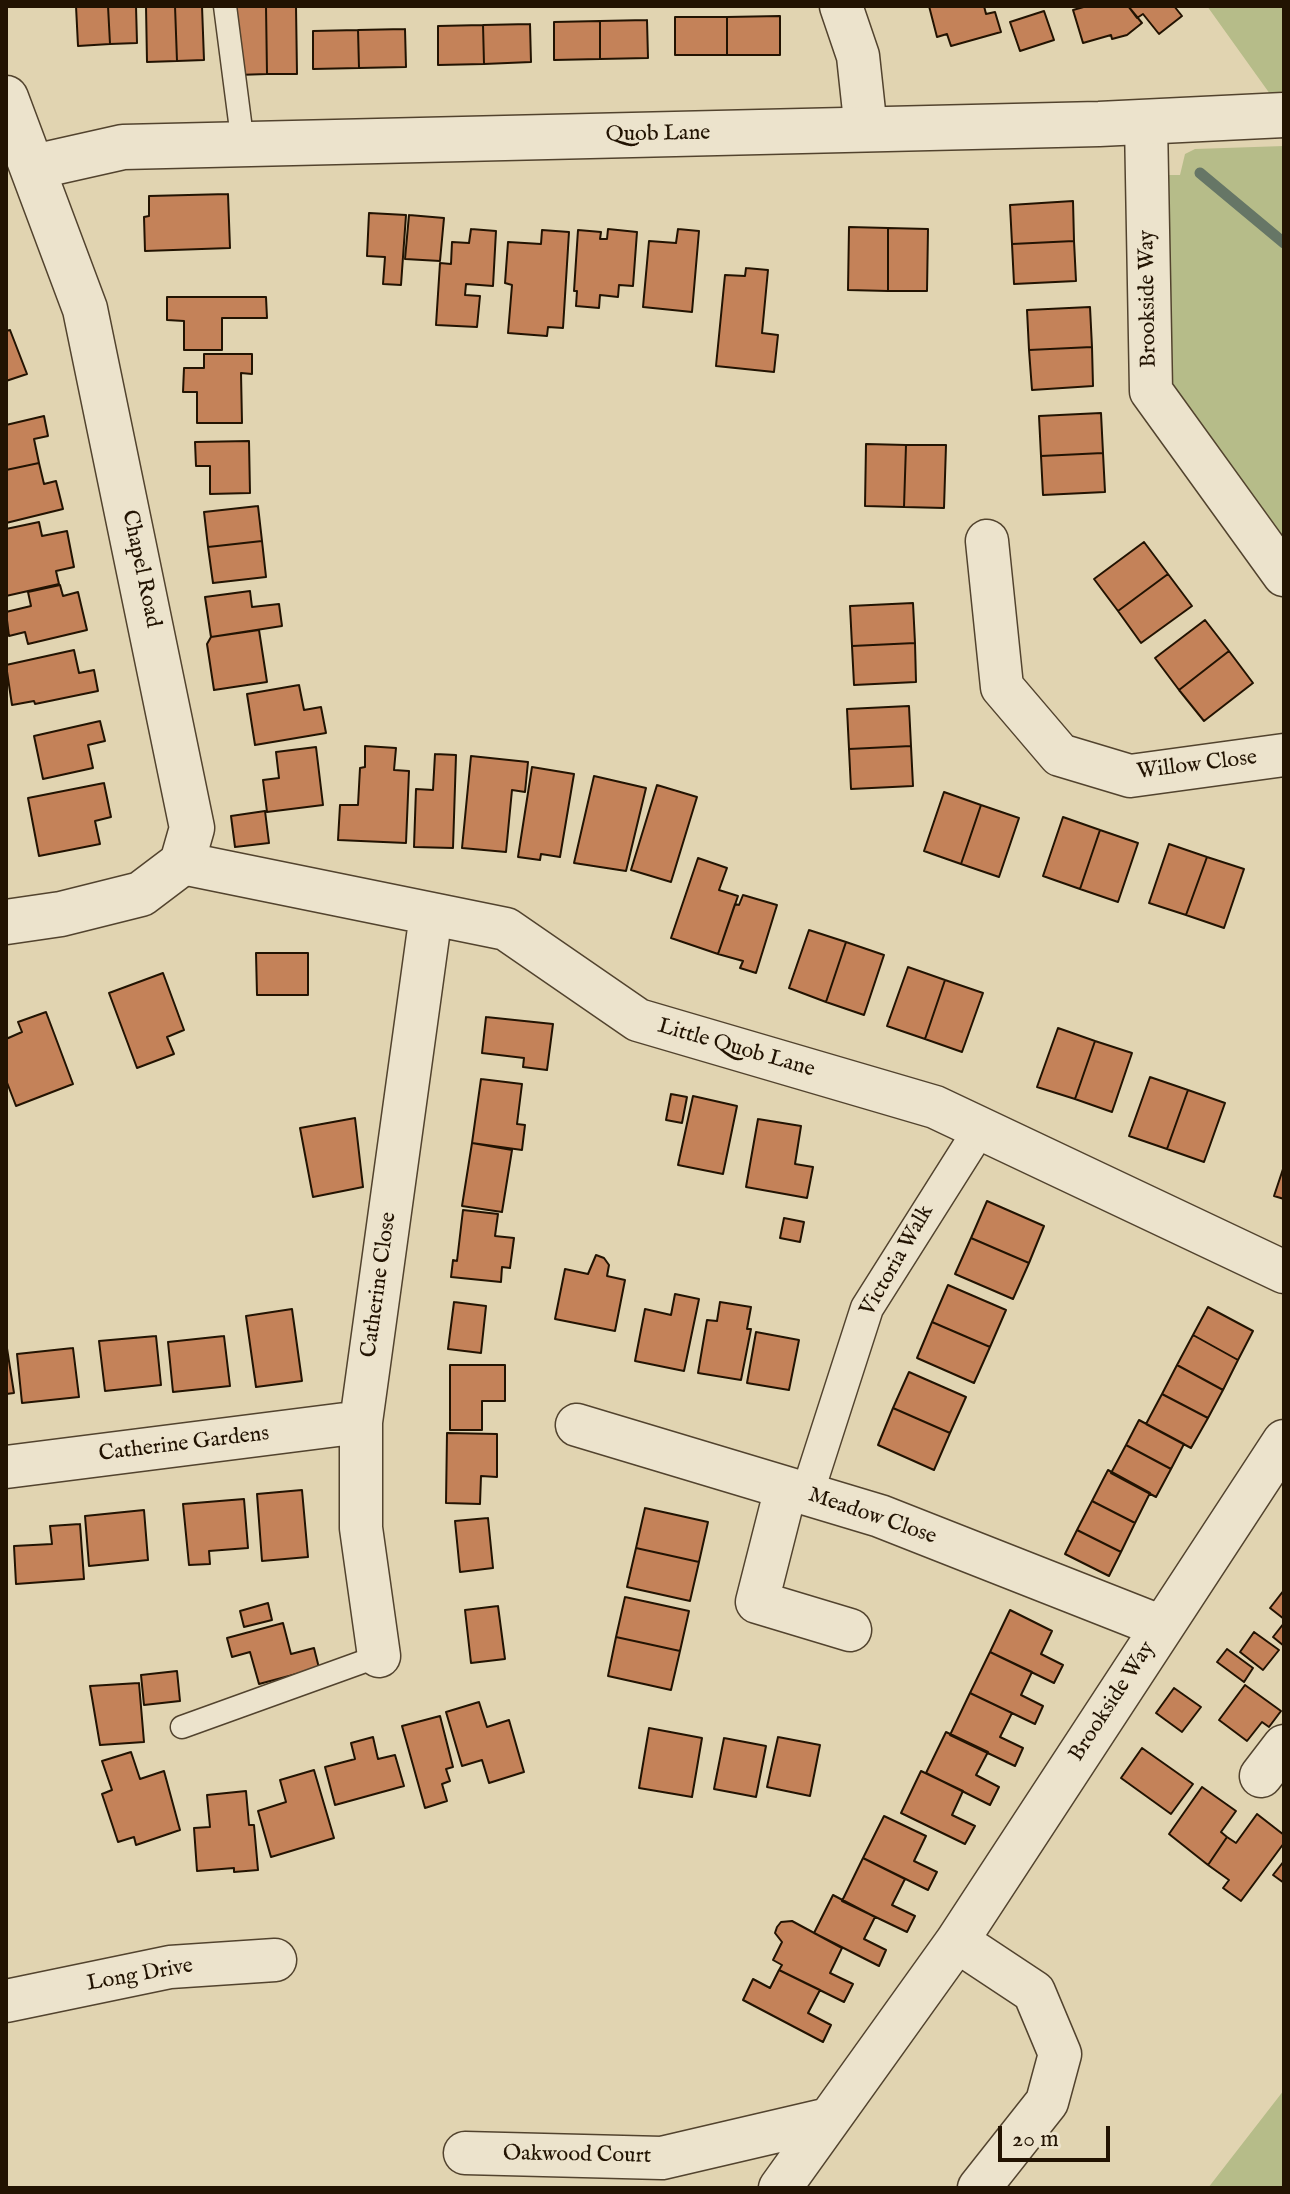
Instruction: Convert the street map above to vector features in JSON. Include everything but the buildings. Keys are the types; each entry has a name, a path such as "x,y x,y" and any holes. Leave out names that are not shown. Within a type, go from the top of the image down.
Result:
{"street":[{"path":"841,6 858,56 866,130"},
{"name":"Chapel Road","path":"8,109 34,167 85,309 186,789 192,828 182,863"},
{"name":"Quob Lane","path":"34,167 123,147 1146,123 1284,115"},
{"name":"Brookside Way","path":"1146,123 1151,391 1284,575"},
{"name":"Willow Close","path":"987,541 1002,687 1060,755 1130,776 1284,755"},
{"path":"6,922 61,914 141,894 182,863"},
{"name":"Little Quob Lane","path":"182,863 506,929 638,1020 935,1107 1284,1272"},
{"name":"Catherine Close","path":"379,1656 361,1528 361,1422 431,914"},
{"name":"Victoria Walk","path":"796,1491 867,1308 980,1129"},
{"name":"Catherine Gardens","path":"6,1467 361,1422"},
{"name":"Meadow Close","path":"577,1425 880,1516 1162,1627"},
{"name":"Brookside Way","path":"780,2188 957,1941 1162,1627 1279,1459"},
{"path":"796,1491 757,1602 850,1630"},
{"path":"957,1941 1034,1992 1060,2054 1047,2102 979,2188"},
{"name":"Long Drive","path":"6,2001 170,1967 275,1960"},
{"name":"Oakwood Court","path":"465,2153 662,2158 829,2119"}],"lane":[{"path":"225,6 243,145"},
{"path":"182,1727 379,1656"}],"green space":[{"path":"1207,6 1284,6 1284,91 1270,94"},
{"path":"1284,146 1284,542 1175,392 1166,371 1166,175 1180,175 1185,154 1195,149"},
{"path":"1284,2090 1284,2188 1208,2188"}],"waterway":[{"path":"1200,173 1284,243"}]}
